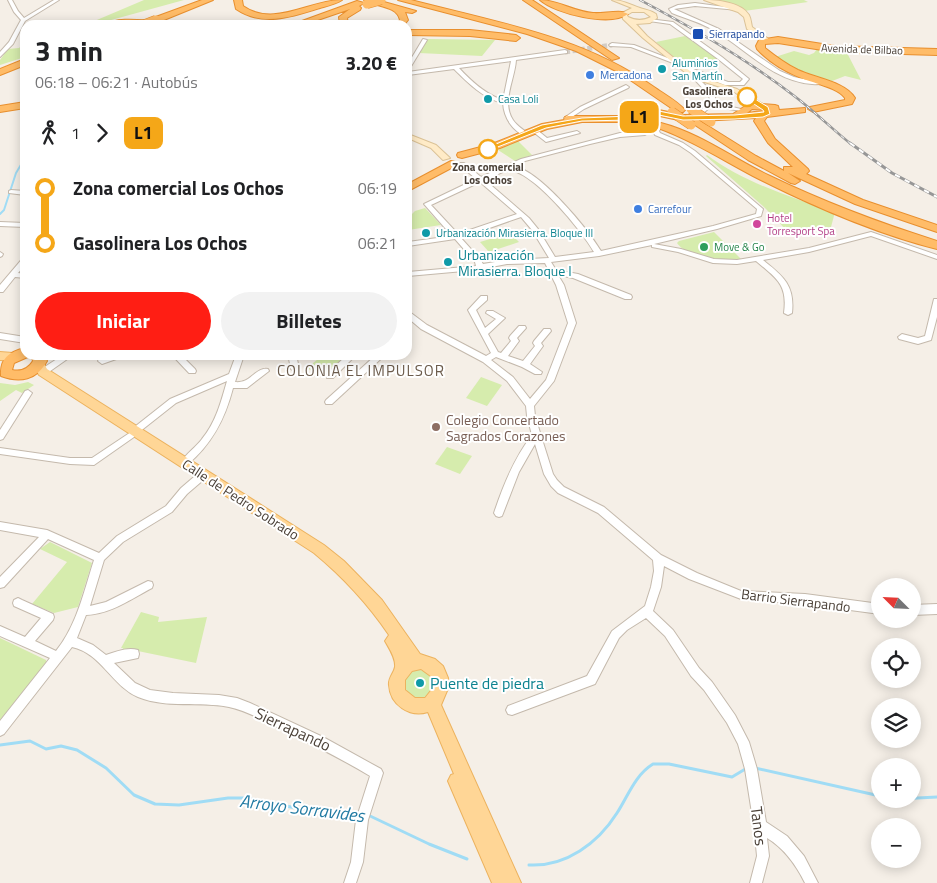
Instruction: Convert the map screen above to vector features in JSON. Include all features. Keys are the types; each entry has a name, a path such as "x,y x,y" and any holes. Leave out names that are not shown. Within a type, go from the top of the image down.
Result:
{"highway":[{"path":"156,20 209,0"},
{"path":"238,0 238,5 244,12 269,16 290,15 351,1 380,2 513,31 612,64 687,136 749,170 789,189 856,217 937,244"},
{"path":"402,0 525,32 567,49"},
{"path":"431,0 584,44 611,57 674,97 671,119"},
{"path":"520,0 573,29"},
{"path":"527,0 654,84"},
{"path":"544,0 568,11 585,16 605,17 627,12"},
{"path":"284,20 351,1"},
{"path":"295,20 351,1"},
{"path":"307,20 351,1"},
{"path":"342,20 351,1"},
{"path":"380,2 400,11 404,20"},
{"path":"412,33 492,35 562,49 612,70 671,119 787,183 839,208 913,237"},
{"path":"762,38 760,47 762,50 789,70 849,94 850,99 843,104 813,109"},
{"name":"Avenida de Bilbao","path":"762,38 835,50 937,52"},
{"path":"0,73 20,65"},
{"path":"0,103 20,100"},
{"path":"0,111 20,106"},
{"path":"671,119 743,108 763,112 799,111"},
{"path":"743,108 763,112"},
{"path":"0,111 20,109"},
{"path":"763,112 758,120 762,128 787,156 812,176 863,200 937,229"},
{"path":"412,185 454,158 567,119 671,119 711,122 760,154 819,185 878,209 937,229"},
{"path":"671,119 752,158 798,183 866,211 937,235"},
{"path":"6,365 18,376 39,363"}],"main road":[{"name":"Calle de Pedro Sobrado","path":"39,363 198,479 312,552 346,581 370,609 394,642 402,659 410,666"},
{"name":"Calle de Pedro Sobrado","path":"133,433 185,462 319,549 340,566 377,605 410,666"},
{"path":"431,665 441,675 441,690 428,704 409,704 399,695 396,681 410,666 431,665"},
{"path":"428,704 501,883"},
{"path":"428,704 441,726 512,883"}],"street":[{"path":"10,0 16,12 23,20 57,0"},
{"path":"616,0 642,34 676,63 706,84 729,88 743,108"},
{"path":"707,0 738,9 746,16 748,28 762,38"},
{"path":"738,9 697,5 677,6 671,9 717,30 782,75 797,80 820,83"},
{"path":"627,12 642,10 653,14 654,16 651,20"},
{"path":"612,45 630,45 730,84 742,84 746,80 720,58 669,22 651,20 642,22 627,12"},
{"path":"638,29 642,22"},
{"path":"0,55 11,43 20,26"},
{"path":"412,61 425,40"},
{"path":"412,74 514,61 567,49"},
{"path":"500,104 514,61"},
{"path":"456,68 500,104 516,127 546,140 577,133"},
{"path":"686,71 695,71"},
{"path":"480,267 480,264 427,204 526,160 589,142 648,132 671,119 704,110 711,104 713,96 706,84"},
{"path":"567,119 626,87"},
{"path":"711,104 743,108"},
{"path":"412,274 480,267 507,262 550,260 599,254 647,245 756,218 761,212 760,209 684,145 658,134 656,131 671,119"},
{"path":"633,134 671,140"},
{"path":"412,137 428,143 454,158 522,215 535,229 550,260 553,272 560,284 572,323 571,330 550,381 530,405"},
{"path":"518,168 518,164 526,160"},
{"path":"506,168 518,168 566,208 582,226 599,254"},
{"path":"11,192 20,193"},
{"path":"412,243 456,237 522,215"},
{"path":"0,224 20,225"},
{"path":"662,241 713,261 731,262 760,260 809,250 867,234 880,236 937,257"},
{"path":"672,239 671,244 677,248"},
{"path":"647,245 677,248"},
{"path":"760,260 785,284 791,299 788,313"},
{"path":"0,290 20,266"},
{"path":"553,272 575,276 628,297"},
{"path":"13,274 20,275"},
{"path":"484,298 472,310 484,334 501,356 538,372"},
{"path":"902,337 918,341 928,338 937,301"},
{"path":"484,334 501,318 490,313"},
{"name":"Barrio Sierrapando","path":"412,318 450,342 486,360 510,379 530,405 531,416 549,474 561,490 601,510 658,558 694,576 741,595 805,599 871,608"},
{"path":"495,367 501,356 515,341 513,338 522,328"},
{"path":"525,365 539,346 537,343 547,332"},
{"path":"0,336 20,339"},
{"path":"486,360 501,356"},
{"path":"181,360 192,371"},
{"path":"185,462 199,450 211,434 225,404 230,381 238,360"},
{"path":"292,360 295,369"},
{"path":"330,376 347,360"},
{"path":"329,402 376,360"},
{"path":"0,451 70,461 94,462 173,401 230,381 244,386 265,371"},
{"path":"13,453 6,446 1,436 10,418 28,393"},
{"path":"499,513 504,496 526,452 537,436"},
{"path":"0,730 70,642 83,611 100,558 120,539 169,509 184,491 198,479"},
{"path":"0,526 47,534 100,558"},
{"path":"0,584 47,534"},
{"path":"512,710 591,680 611,640 620,629 647,612 659,578 660,566 658,558"},
{"path":"83,611 100,610 129,597 148,585"},
{"path":"18,603 48,616 27,644"},
{"path":"921,610 937,609"},
{"name":"Tanos","path":"647,612 669,633 695,672 720,702 743,742 749,764 760,826 763,856 756,883"},
{"path":"0,631 59,658"},
{"name":"Sierrapando","path":"70,642 84,644 139,692 156,697 212,699 232,702 265,715 338,751 377,773 365,814 357,862 350,883"},
{"path":"103,661 124,654 134,654"},
{"path":"760,826 784,840 800,860 812,883"}],"green space":[{"path":"144,0 184,0 111,20 97,20"},
{"path":"713,0 804,0 808,2 744,11"},
{"path":"685,36 718,59 692,67 683,65 656,42"},
{"path":"428,39 495,40 482,56 419,53"},
{"path":"19,48 20,59 0,65 0,60 8,49"},
{"path":"817,49 846,51 861,80 845,76 827,83 808,77 775,57 794,51 809,55"},
{"path":"518,141 532,155 515,161 498,150"},
{"path":"707,155 737,174 785,195 835,212 831,227 790,234 765,208"},
{"path":"425,208 441,225 412,229 412,214"},
{"name":"Move & Go","path":"714,232 741,259 716,259 697,255 682,248 677,243 679,241"},
{"path":"510,233 519,242 489,252 480,242"},
{"path":"317,360 342,360 321,376 307,368"},
{"path":"481,377 502,385 487,406 466,398"},
{"path":"28,382 34,385 22,393 16,390 0,401 0,383 15,385"},
{"path":"447,447 472,456 460,474 435,464"},
{"path":"50,542 92,563 78,607 54,613 32,604 67,562 40,549"},
{"path":"141,612 159,617 158,622 207,617 196,663 128,649 122,651 123,648 121,648"},
{"path":"0,638 46,660 46,664 0,720"},
{"path":"419,670 429,674 433,684 429,694 419,698 409,694 405,684 409,674"}],"waterway":[{"path":"0,214 4,210 20,166"},
{"name":"Arroyo Sorravides","path":"0,745 30,741 46,749 61,746 77,750 106,768 134,795 155,804 179,805 228,798 246,798 311,811 360,814"},
{"name":"Arroyo Sorravides","path":"529,865 543,865 556,862 580,851 591,843 617,813 641,774 653,764 669,764 732,777 747,768"},
{"name":"Arroyo Sorravides","path":"755,768 871,794"},
{"name":"Arroyo Sorravides","path":"921,798 937,797"},
{"name":"Arroyo Sorravides","path":"368,815 429,844 467,859"}],"tunnel":[{"path":"565,52 612,45"}],"railway":[{"path":"640,0 756,68 775,81 851,144"},
{"path":"850,143 892,173 937,197"}],"bus line":[{"name":"L1","path":"488,149 545,126 582,120 630,118 654,112 683,118 735,117 765,115 767,113 766,109 747,97"}],"place":[{"name":"Sierrapando","path":"698,34"},
{"name":"Aluminios San Martín","path":"662,69"},
{"name":"Mercadona","path":"590,75"},
{"name":"Gasolinera Los Ochos","path":"747,97"},
{"name":"Casa Loli","path":"488,99"},
{"name":"Zona comercial Los Ochos","path":"488,149"},
{"name":"Carrefour","path":"638,209"},
{"name":"Hotel Torresport Spa","path":"757,224"},
{"name":"Urbanización Mirasierra. Bloque III","path":"426,233"},
{"name":"Move & Go","path":"704,247"},
{"name":"Urbanización Mirasierra. Bloque I","path":"448,262"},
{"name":"Colegio Concertado Sagrados Corazones","path":"436,427"},
{"name":"Puente de piedra","path":"420,683"}],"district":[{"name":"COLONIA EL IMPULSOR","path":"361,370"}]}
